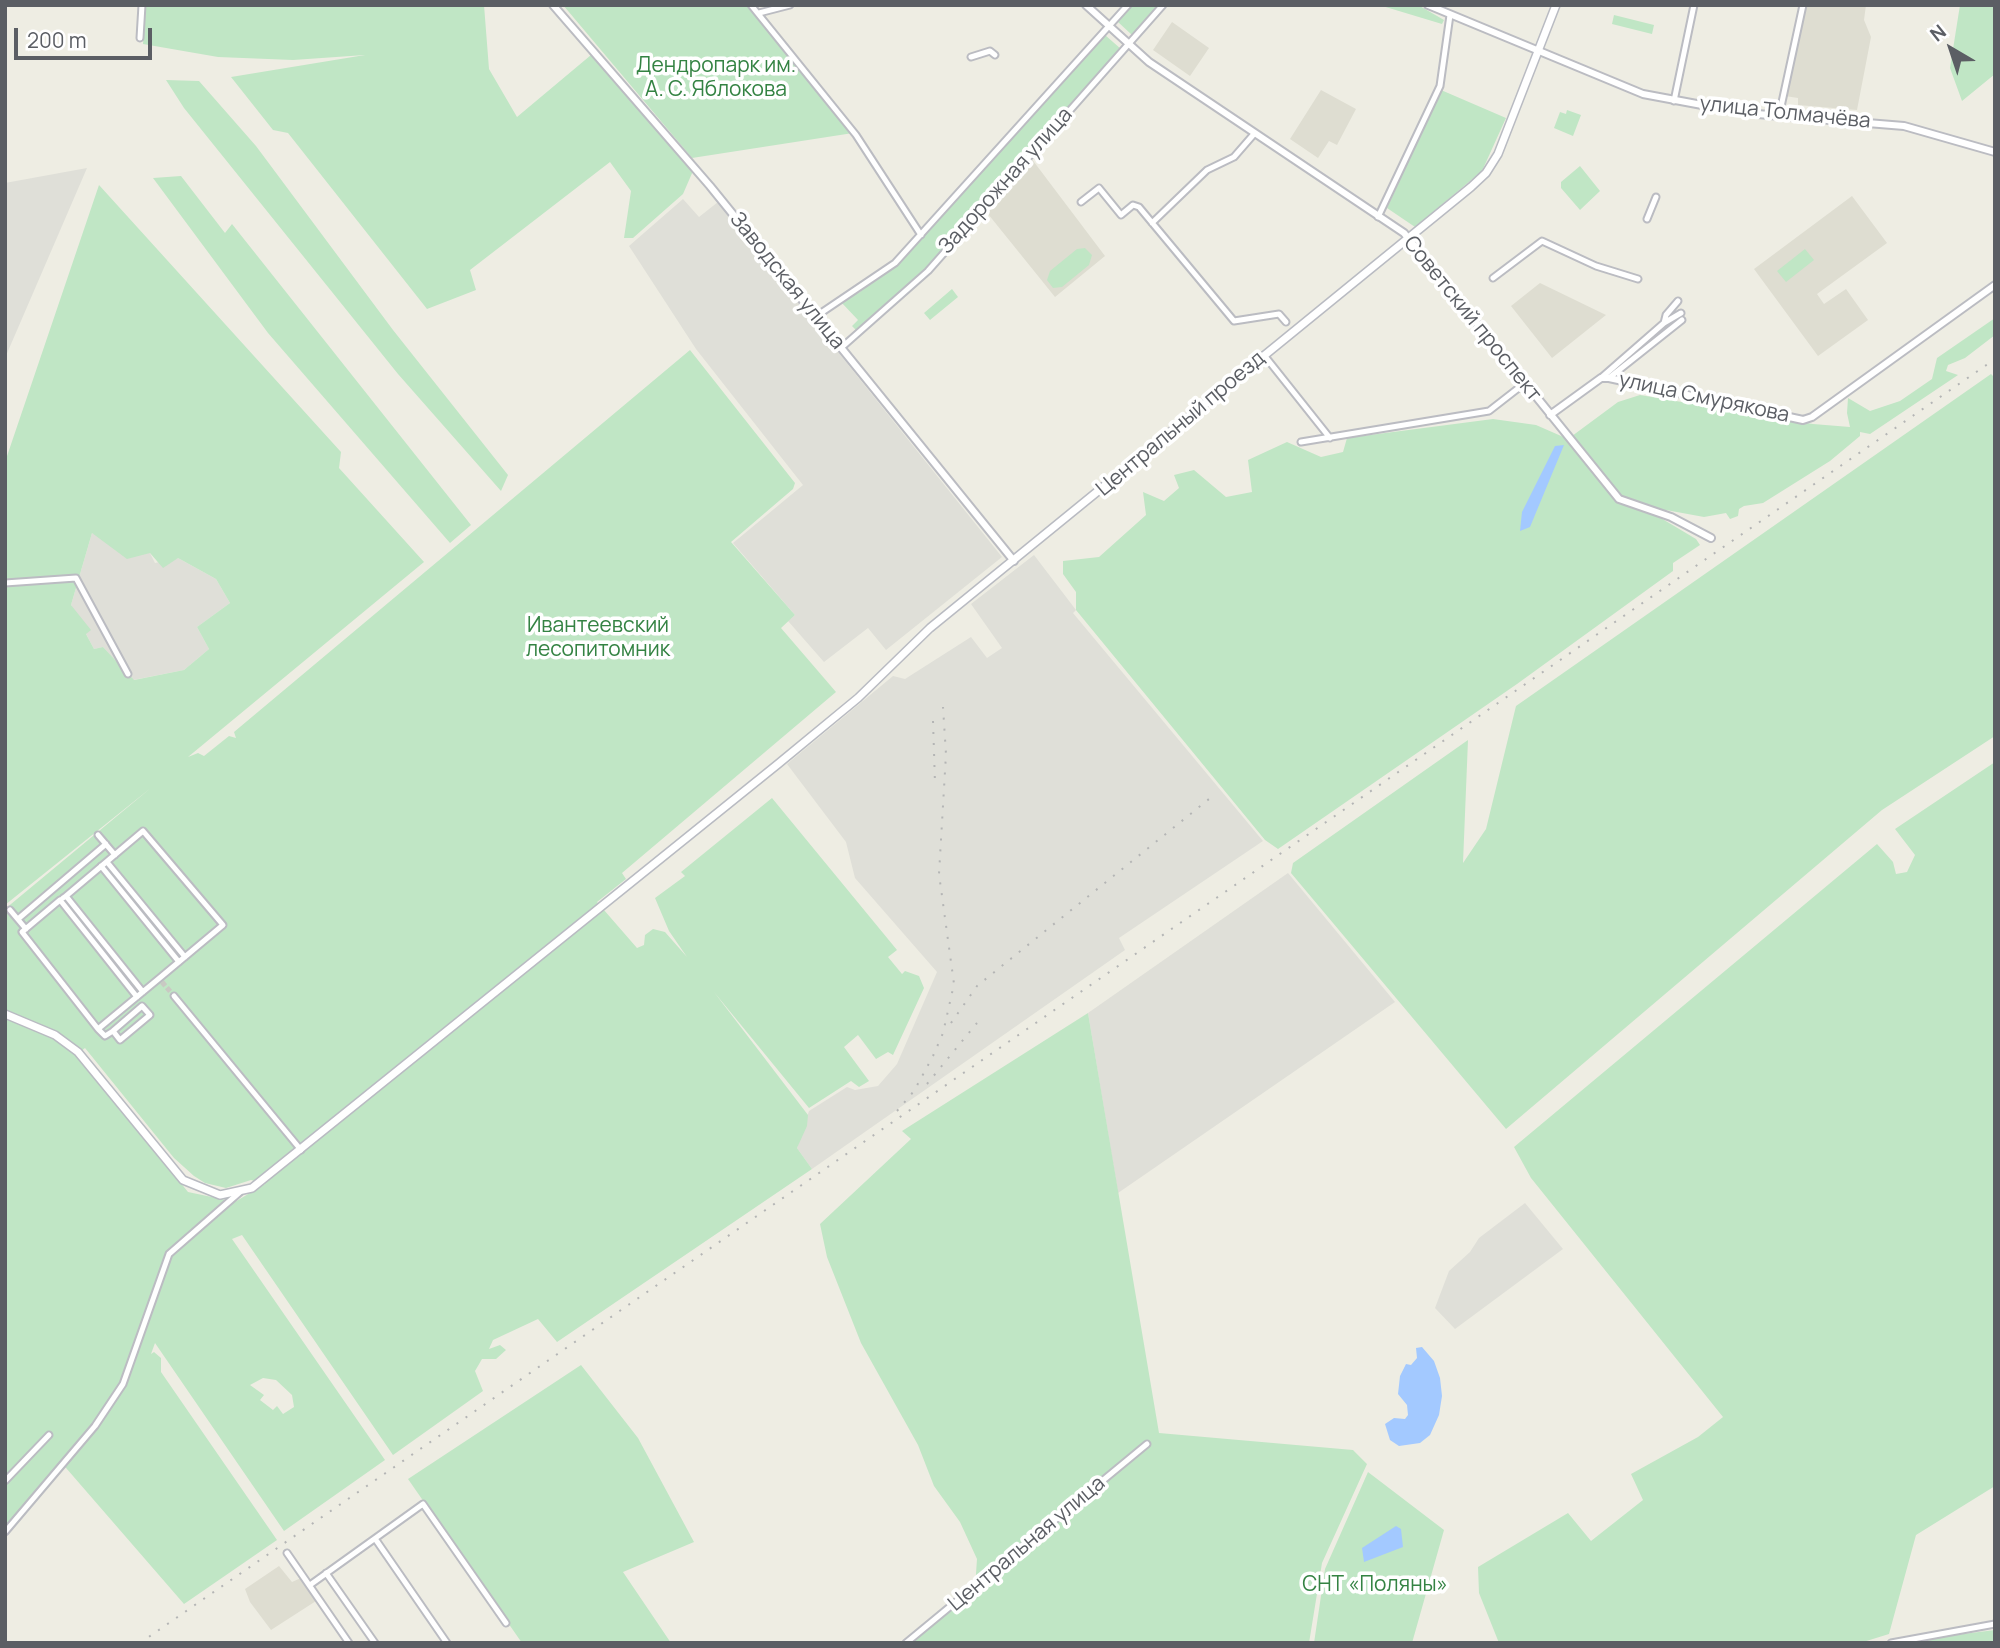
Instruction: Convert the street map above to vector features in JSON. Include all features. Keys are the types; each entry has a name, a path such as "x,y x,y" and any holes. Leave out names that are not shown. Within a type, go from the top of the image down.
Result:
{"main road":[{"name":"Центральный проезд","path":"240,1192 262,1181 301,1150 778,764 858,698 920,636 1471,187 1493,164 1556,5"},
{"path":"5,1014 23,1019 55,1035 78,1052 183,1180 220,1195 240,1192"}],"street":[{"path":"140,38 142,5"},
{"name":"Заводская улица","path":"553,5 710,186 1014,561"},
{"path":"751,5 856,135 921,235"},
{"path":"759,13 790,5"},
{"name":"Советский проспект","path":"1086,5 1153,66 1409,238 1619,499 1671,517 1711,538"},
{"name":"Задорожная улица","path":"816,317 881,275 921,235 1042,97 1128,5"},
{"name":"Задорожная улица","path":"841,348 928,271 1163,5"},
{"name":"улица Толмачёва","path":"1428,5 1626,88 1674,101 1737,112 1903,126 1995,152"},
{"path":"1674,101 1693,5"},
{"path":"1779,116 1803,5"},
{"path":"1378,217 1440,86 1450,15"},
{"path":"971,57 990,51 995,55"},
{"path":"1152,223 1208,170 1234,157 1254,134"},
{"path":"1081,202 1099,188 1121,215 1133,205 1139,206 1234,321 1279,314 1286,322"},
{"path":"1647,219 1656,197"},
{"path":"1493,278 1542,241 1597,266 1638,279"},
{"name":"улица Смурякова","path":"1550,415 1605,378 1803,420 1812,417 1995,285"},
{"path":"1664,323 1666,315 1678,302"},
{"path":"1681,316 1605,378 1664,323 1681,316"},
{"path":"1264,355 1330,438"},
{"path":"1301,442 1489,411 1525,383"},
{"path":"5,583 76,578 128,674"},
{"path":"98,1029 223,925 143,831 22,932 98,1029 105,1036 142,1006 150,1015 120,1040 113,1031"},
{"path":"98,835 115,855"},
{"path":"18,919 106,844"},
{"path":"104,864 185,957"},
{"path":"104,864 179,962"},
{"path":"63,898 143,992"},
{"path":"63,898 137,997"},
{"path":"10,910 26,929"},
{"path":"174,996 301,1150"},
{"path":"5,1532 94,1426 123,1384 138,1349 156,1284 169,1254 240,1192"},
{"path":"5,1481 49,1435"},
{"name":"Центральная улица","path":"906,1643 1147,1444"},
{"path":"310,1585 423,1504 506,1622"},
{"path":"376,1540 447,1643"},
{"path":"287,1553 349,1643"},
{"path":"326,1573 375,1643"},
{"path":"1891,1643 1995,1624"}],"shaded area":[{"path":"1804,5 1866,5 1864,20 1871,37 1857,110 1798,105 1798,98 1785,96"},
{"path":"1172,22 1209,48 1190,76 1153,50"},
{"path":"1321,90 1356,109 1337,145 1329,141 1318,158 1290,139"},
{"path":"1031,158 1105,256 1055,297 984,209"},
{"path":"87,168 5,358 5,183"},
{"path":"1852,196 1887,243 1817,294 1824,304 1846,289 1868,320 1818,356 1754,269"},
{"path":"683,199 699,217 718,202 1002,557 886,650 868,628 824,662 788,621 795,615 733,543 803,485 696,349 629,246"},
{"path":"1540,283 1606,315 1552,358 1511,306"},
{"path":"92,533 150,553 155,563 178,558 216,579 230,603 197,627 209,649 184,670 133,680 103,647 94,649 71,605"},
{"path":"1034,555 1076,610 1073,613 1263,841 1119,938 1125,950 812,1169 797,1148 809,1111 847,1087 855,1090 878,1086 897,1064 937,972 855,878 846,842 787,764 893,676 905,679 971,637 987,658 1002,648 971,604"},
{"path":"1288,873 1395,1002 1118,1193 1088,1013"},
{"path":"1525,1203 1563,1249 1455,1329 1435,1308 1449,1271 1470,1252 1479,1238"},
{"path":"279,1566 292,1582 301,1578 316,1601 271,1630 250,1602 245,1589"}],"green space":[{"path":"145,5 484,5 489,69 517,117 591,55 693,171 683,194 633,238 624,238 631,191 610,162 470,270 476,290 427,309 288,133 273,130 231,77 365,55 293,60 218,57 143,44"},
{"name":"Дендропарк им. А. С. Яблокова","path":"563,5 746,5 853,133 692,158"},
{"path":"1133,5 1160,5 1132,35 1118,22"},
{"path":"1379,5 1418,5 1444,20 1442,24"},
{"path":"1960,5 1995,5 1995,74 1962,101 1950,68"},
{"path":"1614,15 1654,25 1652,34 1612,24"},
{"path":"1105,35 1121,49 932,265 859,333 852,326 858,320 841,302 860,292 895,263 1042,97"},
{"path":"166,80 199,81 256,146 393,330 508,475 501,491 398,374 184,108"},
{"path":"1441,90 1506,118 1482,171 1415,227 1387,208"},
{"path":"1567,110 1581,115 1573,136 1554,128 1560,112 1566,114"},
{"path":"1580,166 1600,191 1580,210 1561,188 1561,182"},
{"path":"181,176 225,233 232,224 471,525 450,543 268,333 153,178"},
{"name":"Ивантеевский лесопитомник","path":"99,185 341,452 339,468 424,562 188,757 198,753 204,756 229,736 236,738 234,732 690,350 795,483 793,489 731,542 795,615 781,628 836,692 622,873 626,879 597,902 637,948 644,945 645,935 653,929 665,932 687,957 669,931 655,898 685,876 681,872 772,798 897,950 888,957 902,974 905,971 919,976 924,988 893,1055 888,1052 876,1059 858,1035 844,1047 869,1081 859,1087 851,1081 809,1108 714,992 808,1115 807,1126 797,1148 812,1169 557,1342 538,1319 493,1340 489,1349 500,1345 506,1350 496,1359 482,1359 475,1371 483,1391 393,1455 242,1235 232,1239 385,1460 284,1531 155,1343 151,1354 154,1352 161,1358 161,1372 277,1540 184,1604 60,1461 56,1475 5,1534 5,909 152,787 5,905 5,462","holes":["92,533 127,559 150,553 163,568 178,558 216,579 230,603 197,627 209,649 184,670 134,680 103,647 94,649 86,634 91,630 71,605","85,1048 174,1158 194,1176 205,1183 226,1188 251,1180 265,1184 218,1212 226,1200 188,1192 77,1054","263,1378 276,1380 292,1395 294,1407 283,1414 277,1406 273,1410 260,1400 264,1395 250,1385"]},
{"path":"1085,248 1092,255 1089,265 1062,287 1053,288 1047,280 1050,271 1077,249"},
{"path":"1805,249 1814,260 1786,282 1777,271"},
{"path":"952,289 958,297 930,320 924,313"},
{"path":"1995,318 1995,335 1965,358 1948,365 1946,371 1958,375 1870,434 1860,432 1860,436 1830,461 1763,503 1744,506 1739,509 1738,516 1730,519 1726,513 1704,517 1666,510 1660,512 1659,517 1696,539 1700,545 1673,563 1673,571 1517,684 1278,849 1265,840 1076,610 1076,592 1063,574 1063,561 1099,557 1146,515 1143,492 1164,501 1179,488 1174,475 1194,470 1226,497 1252,492 1248,460 1287,442 1321,457 1343,452 1347,438 1493,419 1536,425 1568,439 1618,402 1640,395 1813,424 1850,427 1848,398 1870,411 1900,401 1932,379 1937,358"},
{"path":"1991,374 1995,378 1995,736 1882,810 1506,1129 1291,873 1293,863 1468,740 1463,863 1486,829 1516,706"},
{"path":"1995,762 1995,1486 1916,1535 1889,1634 1860,1643 1499,1643 1479,1593 1478,1567 1568,1513 1591,1541 1643,1500 1631,1474 1698,1437 1723,1417 1531,1178 1514,1147 1877,844 1893,862 1896,874 1907,872 1915,855 1895,829"},
{"path":"1088,1013 1159,1433 1353,1450 1367,1464 1322,1563 1309,1643 907,1643 975,1588 977,1559 960,1522 934,1486 918,1445 861,1343 827,1257 820,1224 911,1139 902,1131"},
{"path":"581,1365 638,1438 694,1542 623,1572 671,1643 522,1643 408,1479"},
{"name":"СНТ «Поляны»","path":"1368,1472 1444,1530 1412,1643 1314,1643 1325,1569"},
{"path":"1995,1630 1995,1643 1905,1643 1915,1640"}],"water":[{"path":"1564,445 1530,527 1520,531 1522,512 1555,446"},
{"path":"1422,1347 1434,1361 1440,1378 1442,1396 1439,1415 1430,1435 1420,1443 1399,1446 1390,1440 1385,1424 1394,1418 1405,1419 1408,1415 1407,1405 1398,1394 1400,1376 1406,1364 1411,1365 1417,1358 1416,1348"},
{"path":"1396,1526 1401,1529 1403,1547 1364,1562 1362,1548"}],"tunnel":[{"path":"162,982 174,996"}],"railway":[{"path":"140,1643 1995,359"},
{"path":"897,1111 914,1091 933,1056 943,1033 954,984 939,874 946,754 943,707"},
{"path":"933,721 935,783"},
{"path":"951,1023 977,986 1214,795"},
{"path":"927,1084 977,1023"}]}
